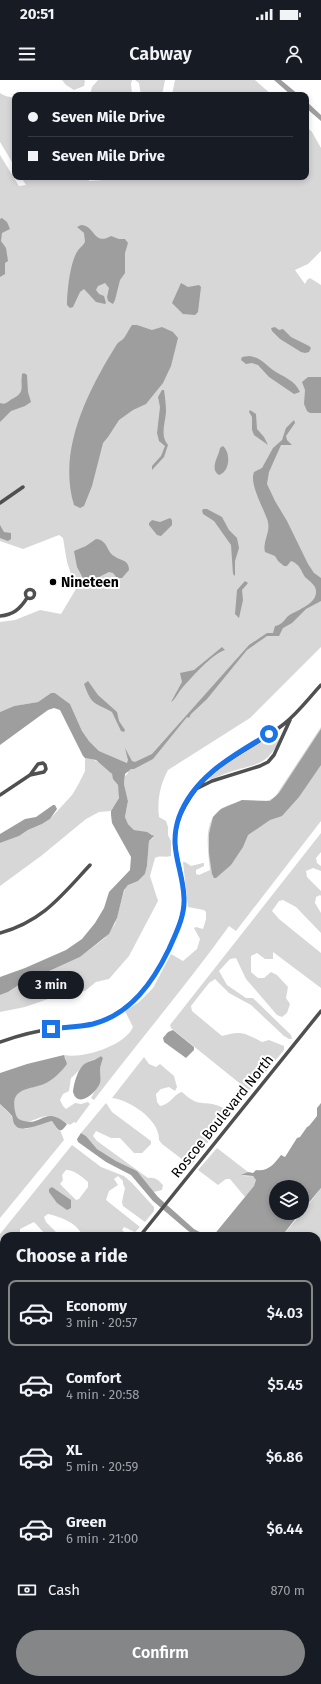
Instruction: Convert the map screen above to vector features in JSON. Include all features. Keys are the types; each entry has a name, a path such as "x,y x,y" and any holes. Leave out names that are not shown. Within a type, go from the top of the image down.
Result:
{"street":[{"path":"0,503 23,487"},
{"path":"0,616 20,609 27,598"},
{"path":"0,1042 51,1029 76,1027 99,1022 112,1016 128,1005 149,985 168,951 183,913 184,892 176,859 175,837 179,817 186,804 203,780 219,765 281,727 293,716 321,684"},
{"path":"194,792 212,781 260,766 268,762 274,755 293,716"},
{"path":"0,795 30,776 44,772 46,768 45,764 43,762 38,764 30,776"},
{"path":"0,933 20,926 46,911 62,897 90,865"},
{"name":"Roscoe Boulevard North","path":"143,1232 321,1011"}],"shaded area":[{"path":"62,80 85,81 84,86 74,90 66,85"},
{"path":"98,80 132,80 132,92 91,92 92,87"},
{"path":"135,80 165,80 163,92 140,92 139,83"},
{"path":"175,80 255,80 269,92 173,92"},
{"path":"274,80 281,80 295,92 288,92"},
{"path":"0,93 12,98 12,162 0,142"},
{"path":"309,104 321,115 321,121 309,111"},
{"path":"309,129 321,148 321,251 308,264 295,270 305,284 310,278 321,285 321,647 250,718 168,770 160,793 158,811 159,817 166,821 168,827 168,835 171,841 171,856 155,858 150,876 158,901 129,956 109,979 96,982 85,991 54,997 25,1007 0,1012 0,995 8,992 31,977 47,972 80,957 105,938 115,924 125,888 130,883 138,881 145,874 149,841 153,838 152,834 134,830 128,824 125,817 128,801 124,784 125,776 128,773 127,763 99,751 89,741 82,731 70,704 55,693 51,693 38,702 14,706 0,712 0,622 15,620 40,610 61,614 76,589 67,562 63,538 59,535 23,549 0,541 0,155 12,175 12,180 15,180 19,186 26,185 23,180 309,180"},
{"path":"2,218 7,222 10,229 2,233 1,241 6,248 8,261 5,263 5,274 0,277 0,219"},
{"path":"81,225 86,226 101,239 111,236 119,239 125,239 128,243 125,253 125,273 120,280 113,304 108,301 107,297 109,288 105,283 98,286 96,290 99,294 104,296 105,304 96,302 84,289 80,292 73,307 70,308 67,305 68,285 72,263 78,251 85,242 84,233 77,227"},
{"path":"181,283 188,287 199,285 201,287 198,312 195,315 183,314 172,303"},
{"path":"132,325 137,325 152,330 162,327 173,332 178,338 171,366 163,383 146,404 133,410 119,420 103,443 92,486 84,506 80,508 74,505 70,484 70,463 73,441 79,420 96,380 117,344 124,338"},
{"path":"275,327 279,330 283,329 291,337 309,346 311,348 309,352 301,352 280,339 272,331 271,328"},
{"path":"249,356 260,360 288,379 295,384 300,392 294,394 269,377 258,365 252,363 246,364 241,360 242,357"},
{"path":"24,373 27,375 28,392 31,402 11,411 0,422 0,403 6,403 21,392 22,374"},
{"path":"308,377 321,377 321,413 310,413 307,411 304,404 305,390 302,382"},
{"path":"162,390 164,390 166,409 164,438 168,445 164,457 152,470 152,466 161,456 165,446 159,441 157,433 160,407 158,397"},
{"path":"250,410 256,414 257,429 264,437 268,445 254,435 252,430 252,417 249,412"},
{"path":"294,420 295,423 286,436 287,440 292,445 281,445 269,472 267,484 308,564 314,573 321,578 321,601 306,609 292,623 283,628 279,636 267,636 247,650 207,699 191,714 189,718 187,717 153,759 134,769 131,769 125,774 124,784 128,801 125,817 128,824 134,830 147,832 154,836 149,841 145,874 138,881 128,885 124,890 117,918 109,934 80,957 47,972 31,977 8,992 0,995 0,977 66,950 82,939 95,923 104,908 109,892 130,870 131,857 112,823 111,811 119,798 118,785 113,779 112,774 96,760 85,758 83,756 60,710 54,708 48,710 0,745 0,712 14,706 38,702 51,693 55,693 70,704 82,731 99,751 127,763 128,760 125,748 132,761 135,762 152,754 249,645 267,633 273,633 275,626 281,624 291,614 309,604 315,596 315,587 305,577 298,566 291,561 287,566 284,566 275,556 265,552 264,548 268,532 268,523 253,482 254,472 262,468 273,448 282,440 286,428"},
{"path":"223,446 226,449 228,462 223,473 219,475 215,469 215,462 220,448"},
{"path":"207,509 222,517 229,530 237,538 239,548 235,561 235,576 233,574 231,545 214,521 203,514 202,510"},
{"path":"170,518 172,520 172,525 161,536 157,535 149,525 152,520 160,522"},
{"path":"0,525 4,532 11,533 11,539 8,541 0,538"},
{"path":"96,539 103,541 111,554 128,564 129,570 122,578 117,578 113,573 109,572 97,578 84,580 77,567 74,551 86,546"},
{"path":"245,581 248,583 242,590 243,600 239,618 235,614 237,590"},
{"path":"222,647 225,650 214,656 202,666 171,702 182,682 180,673 194,670"},
{"path":"88,681 98,695 117,712 119,721 125,730 124,732 121,731 112,712 97,705 89,696 84,684"},
{"path":"321,727 321,821 236,931 229,926 94,1100 91,1098 100,1082 100,1068 103,1058 101,1056 91,1060 71,1078 69,1091 63,1094 60,1100 63,1106 66,1109 75,1103 81,1104 88,1102 90,1104 76,1123 74,1122 70,1125 51,1116 44,1116 26,1122 18,1119 15,1114 14,1099 18,1092 26,1088 46,1083 66,1059 64,1055 72,1056 92,1053 102,1050 121,1040 133,1027 125,1011 139,1002 153,988 171,954 183,961 197,949 200,939 194,928 196,927 203,929 206,919 206,912 204,910 188,907 183,862 191,866 204,863 204,866 196,870 196,874 199,875 210,870 208,834 214,815 221,809 232,804 264,801 275,797"},
{"path":"321,729 321,765 299,797 282,816 270,820 248,835 243,847 231,865 216,878 214,878 209,853 209,834 213,817 221,809 242,800 270,801 279,793"},
{"path":"273,734 277,734 280,739 270,755 260,763 207,780 218,769"},
{"path":"85,758 98,762 110,771 118,784 118,801 111,811 99,812 86,819 41,856 0,886 0,843 19,836 50,819 72,795 78,785 85,771"},
{"path":"55,805 57,809 50,819 19,836 0,843 0,834 25,819 36,817"},
{"path":"321,833 321,852 316,858 317,863 321,866 321,871 313,868 306,871 307,877 321,891 321,896 316,897 315,903 321,913 321,933 296,907 283,900 279,901 272,911 279,919 321,953 321,988 273,952 273,959 265,959 257,953 251,956 251,972 258,978 264,978 271,972 277,975 288,987 286,998 290,1004 287,1013 282,1017 277,1015 246,979 236,958 230,959 219,971 227,985 246,998 253,998 291,1035 292,1039 284,1036 251,1005 229,993 215,979 209,983 191,1006 192,1011 222,1036 234,1033 243,1033 262,1042 269,1040 284,1046 284,1050 252,1089 248,1090 171,1028 170,1025"},
{"path":"173,1030 194,1047 194,1050 186,1058 164,1042 163,1038 168,1032"},
{"path":"64,1055 67,1064 60,1073 47,1083 22,1091 15,1098 14,1103 16,1115 20,1120 30,1122 48,1116 54,1116 67,1124 65,1127 59,1130 52,1121 27,1128 18,1127 15,1125 12,1116 0,1104 0,1073 27,1064"},
{"path":"101,1056 103,1058 100,1068 100,1083 98,1087 87,1098 79,1099 75,1097 73,1092 75,1080 81,1068 86,1063"},
{"path":"144,1057 149,1064 156,1067 160,1064 174,1076 177,1087 175,1091 169,1087 161,1089 156,1094 157,1102 160,1106 168,1103 176,1095 182,1092 197,1102 219,1106 226,1110 229,1115 227,1120 216,1131 191,1166 162,1144 159,1140 155,1125 143,1112 127,1103 112,1098"},
{"path":"106,1103 112,1112 151,1141 151,1144 142,1153 134,1153 120,1138 111,1138 96,1131 93,1136 97,1141 148,1178 155,1178 158,1180 163,1185 162,1190 154,1192 137,1171 116,1161 97,1149 86,1136 81,1133"},
{"path":"321,1103 321,1188 309,1203 309,1180 269,1180 269,1220 295,1220 285,1232 216,1232 254,1186 256,1180 253,1176 241,1175 248,1172 253,1173 256,1170 267,1169 281,1155 285,1157 297,1138 300,1137 317,1116 317,1108"},
{"path":"0,1104 11,1115 15,1125 26,1129 52,1121 57,1129 60,1130 64,1140 0,1218"},
{"path":"81,1133 86,1136 97,1149 116,1161 137,1171 158,1197 194,1229 200,1232 190,1232 187,1230 153,1201 131,1175 106,1162 78,1142 77,1139"},
{"path":"72,1145 101,1167 124,1176 154,1207 154,1211 145,1222 123,1206 122,1202 125,1188 123,1181 118,1176 114,1179 118,1185 109,1191 106,1200 140,1227 135,1232 124,1227 122,1230 124,1232 81,1232 73,1224 48,1214 44,1217 46,1222 56,1232 43,1232 34,1222 20,1229 20,1232 2,1232","holes":["66,1170 72,1171 88,1182 88,1187 79,1199 76,1200 60,1184 63,1180 62,1175"]},
{"path":"217,1148 248,1172 242,1175 255,1177 256,1183 245,1197 230,1179 226,1179 218,1185 198,1170"},
{"path":"52,1187 71,1200 71,1208 67,1210 57,1203 49,1192 49,1189"},
{"path":"321,1188 321,1232 285,1232 296,1220 309,1220 309,1204"}],"place":[{"name":"Nineteen","path":"53,582"}],"route":[{"path":"51,1029 84,1026 106,1019 136,999 149,985 174,939 183,913 184,892 176,859 175,844 177,824 182,810 203,780 219,765 269,734"}]}
